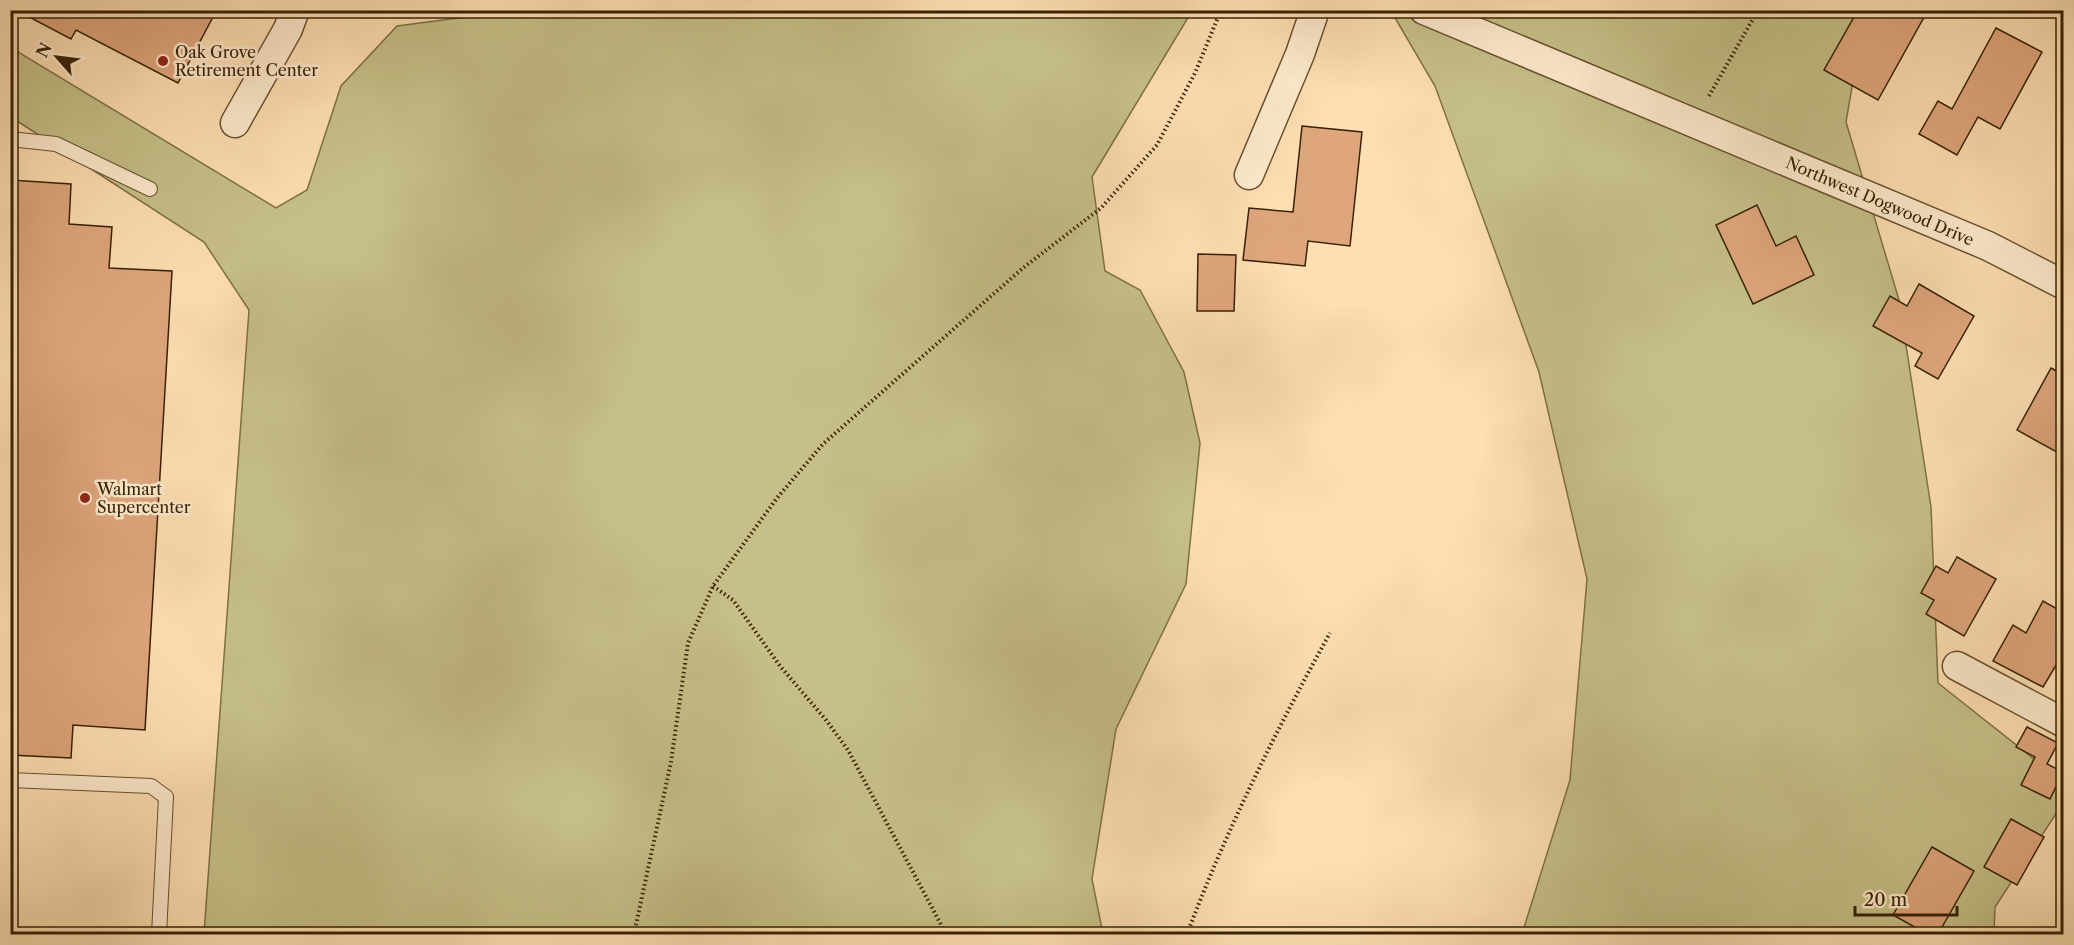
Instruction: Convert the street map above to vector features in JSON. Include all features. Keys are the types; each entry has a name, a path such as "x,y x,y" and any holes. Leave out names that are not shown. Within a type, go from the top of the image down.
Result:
{"street":[{"path":"235,123 288,29 295,10"},
{"path":"1249,175 1316,10"},
{"name":"Northwest Dogwood Drive","path":"1424,10 1988,246 2064,285"},
{"path":"1957,666 2064,723"}],"lane":[{"path":"10,139 56,144 150,189"},
{"path":"10,780 151,786 166,796 159,934"}],"path":[{"path":"634,934 670,762 688,643 713,586 777,498 823,444 1023,268 1101,208 1157,145 1195,73 1221,10"},
{"path":"1694,124 1758,10"},
{"path":"713,586 733,600 780,666 848,750 946,934"},
{"path":"1187,934 1202,894 1257,773 1297,692 1330,633"}],"shaded area":[{"path":"505,10 1192,11 1092,177 1105,271 1140,290 1184,372 1200,443 1186,584 1116,729 1092,879 1103,934 204,934 249,310 204,242 11,117 10,47 276,208 307,190 341,86 397,26 504,12"},
{"path":"1391,11 1865,11 1846,122 1899,300 1931,507 1938,683 2063,782 2063,803 1995,907 1994,934 1522,934 1570,780 1587,579 1539,372 1435,86"}],"building":[{"name":"Oak Grove Retirement Center","path":"16,10 205,10 214,15 178,83 76,30 71,39"},
{"path":"1858,10 1928,10 1878,100 1824,70"},
{"path":"1996,28 2042,52 2000,129 1978,117 1957,155 1919,134 1938,101 1952,109"},
{"path":"1302,126 1362,132 1350,246 1308,241 1305,266 1243,260 1249,208 1293,212"},
{"name":"Walmart Supercenter","path":"10,180 71,184 69,224 112,227 109,268 172,271 145,730 73,725 71,758 10,755"},
{"path":"1757,205 1776,246 1796,236 1814,275 1753,304 1716,225"},
{"path":"1198,254 1236,255 1234,311 1197,311"},
{"path":"1919,284 1974,316 1938,379 1915,366 1922,353 1873,326 1890,296 1907,306"},
{"path":"2051,368 2064,375 2064,456 2017,430"},
{"path":"1957,557 1996,579 1964,636 1926,614 1934,600 1921,593 1936,566 1948,573"},
{"path":"2064,597 2064,652 2043,687 1993,661 2013,625 2026,633 2043,601 2057,609"},
{"path":"2027,727 2058,743 2047,764 2063,772 2050,799 2021,785 2035,757 2016,747"},
{"path":"2011,819 2044,837 2017,885 1984,867"},
{"path":"1932,847 1974,871 1938,934 1927,934 1893,915"}],"place":[{"name":"Oak Grove Retirement Center","path":"163,61"},
{"name":"Walmart Supercenter","path":"85,498"}]}
